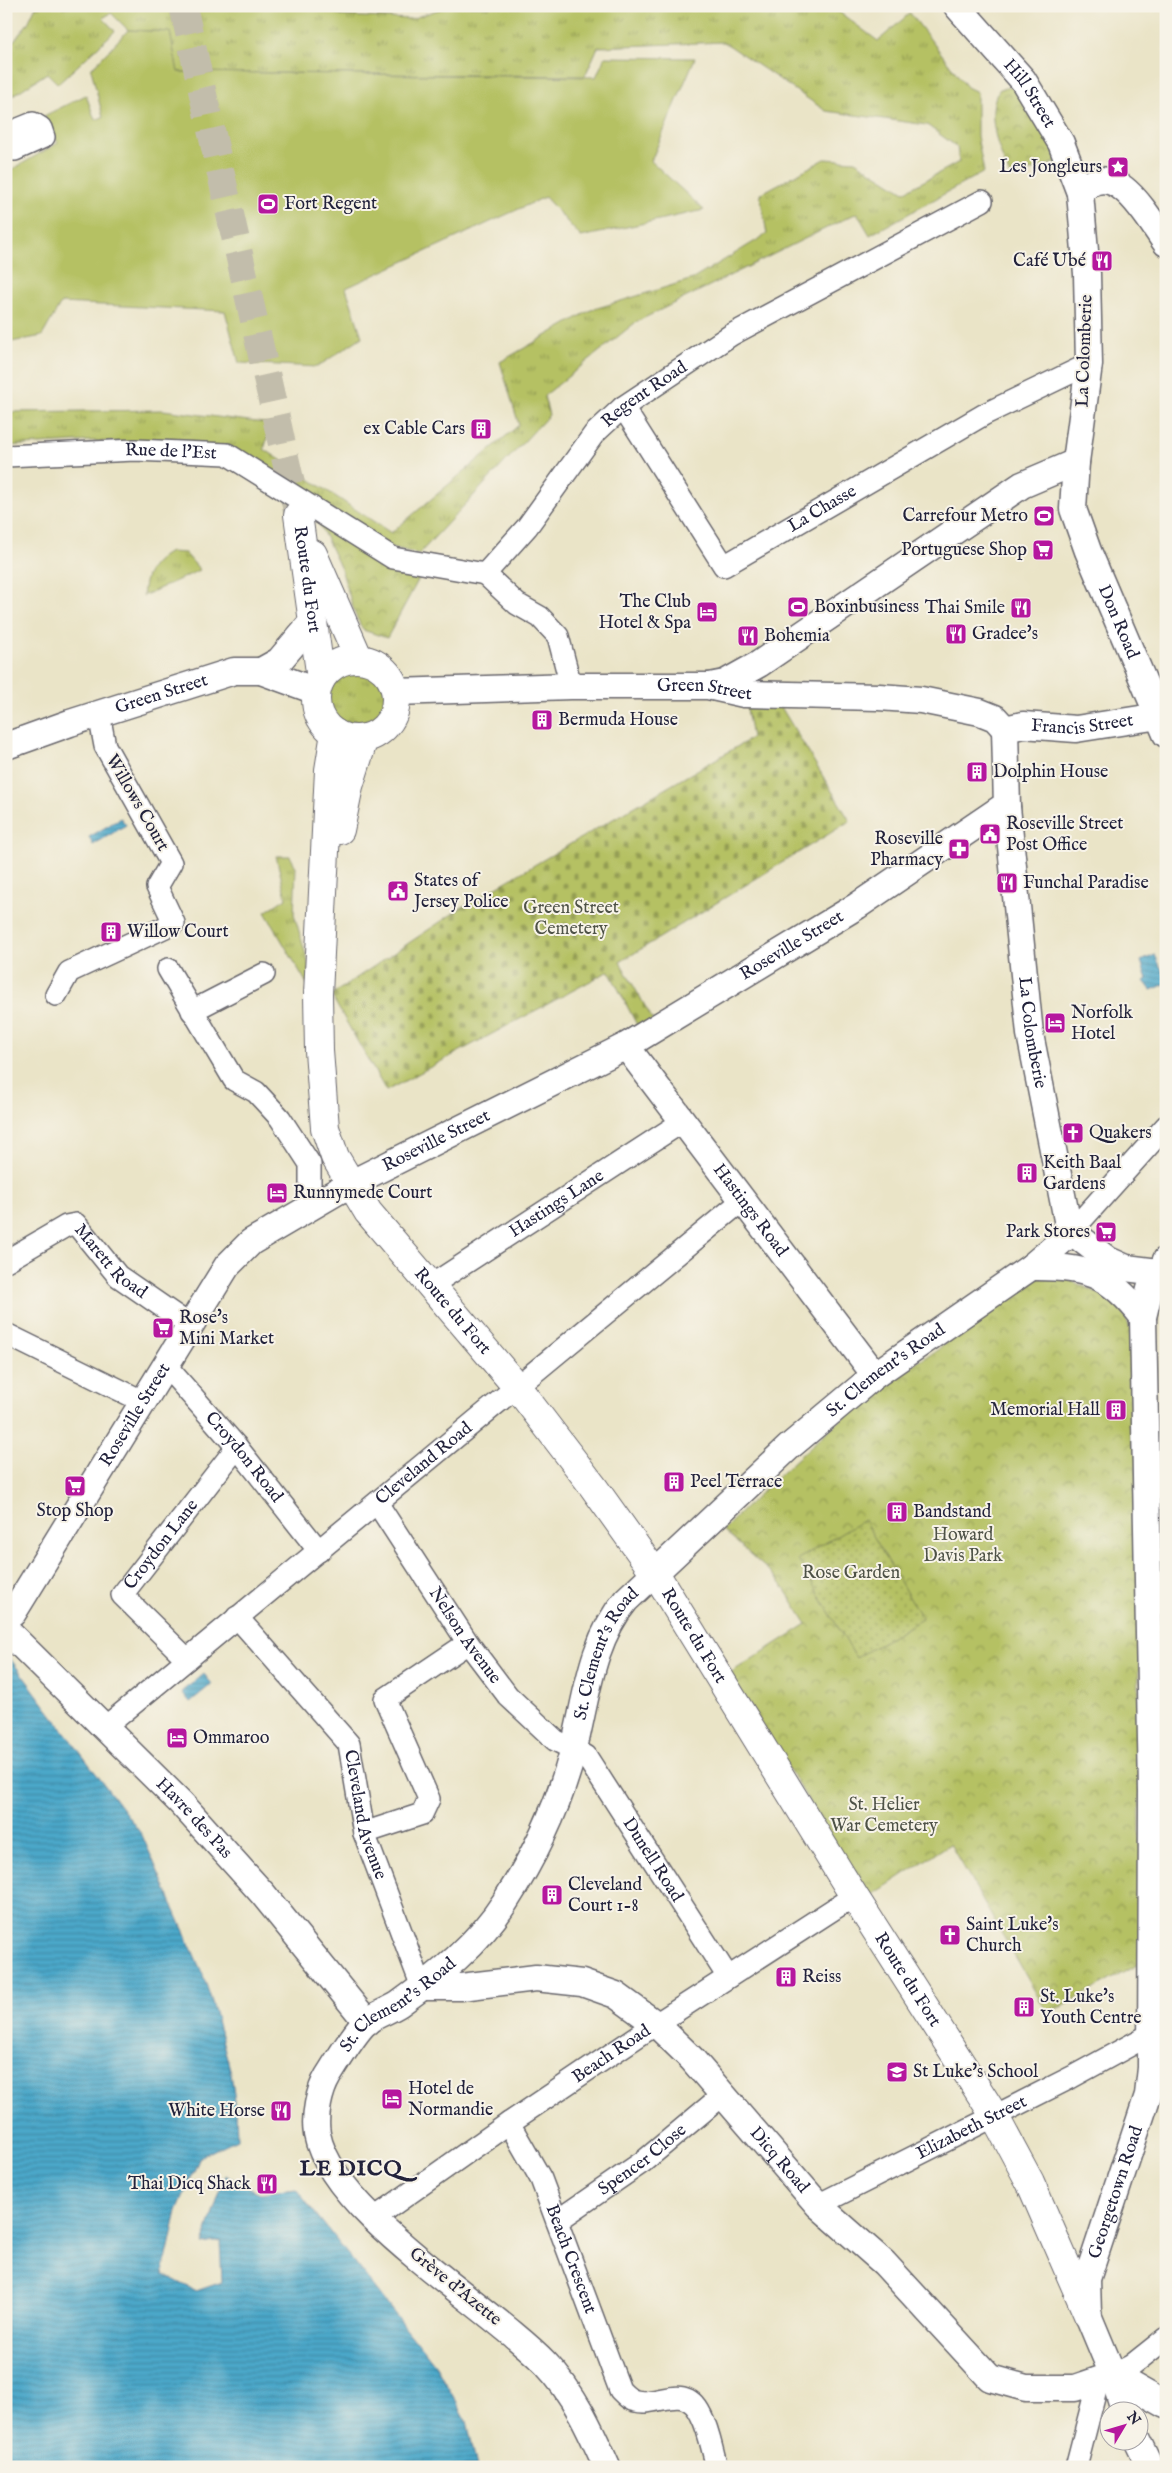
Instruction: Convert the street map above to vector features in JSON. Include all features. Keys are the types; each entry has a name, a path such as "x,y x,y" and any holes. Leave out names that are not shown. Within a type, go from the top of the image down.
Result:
{"highway":[{"name":"Route du Fort","path":"319,685 298,515 322,578 359,659"},
{"path":"359,659 381,667 387,673 396,692 394,712 388,724 377,733 364,738 351,739 335,734 320,716 316,704 319,685 329,669 339,662 359,659"},
{"name":"Route du Fort","path":"335,734 329,770 324,908 318,994 318,1051 325,1128 335,1157 368,1212 517,1387 592,1485 655,1572 854,1896 994,2115 1030,2182 1088,2315"},
{"name":"Route du Fort","path":"324,908 349,786 364,738"}],"main road":[{"name":"Hill Street","path":"957,6 1022,80 1061,143 1080,193"},
{"path":"1080,193 1088,183 1104,180 1122,185 1166,243"},
{"name":"La Colomberie","path":"1073,509 1076,462 1089,364 1087,274 1080,193"},
{"path":"708,686 725,683 758,664 905,562 1022,485 1076,462"},
{"name":"Don Road","path":"1073,509 1088,551 1163,721"},
{"path":"261,671 279,660 312,622"},
{"path":"758,664 757,676 768,695"},
{"name":"Green Street","path":"6,746 98,714 234,671 261,671 319,685"},
{"name":"Green Street","path":"396,692 571,686 708,686 744,694 880,697 921,700 980,712 995,718 1006,729"},
{"name":"Francis Street","path":"1006,729 1023,725 1076,729 1163,721"},
{"name":"La Colomberie","path":"1006,729 1007,807 1030,1034 1070,1229"},
{"name":"Roseville Street","path":"6,1619 13,1613 227,1266 252,1242 350,1184 626,1046 857,906 1000,809 1007,807"},
{"name":"Hastings Road","path":"626,1046 682,1122 744,1199 875,1375"},
{"path":"1070,1229 1108,1260 1126,1268 1141,1271 1164,1268"},
{"name":"St. Clement's Road","path":"318,2104 327,2078 366,2022 385,2014 422,1987 471,1945 504,1904 538,1847 558,1800 574,1749 590,1676 611,1618 655,1572 789,1447 875,1375 1031,1267 1070,1229"},
{"path":"1031,1267 1065,1266 1090,1273 1114,1286 1128,1298 1143,1318"},
{"path":"1161,1836 1158,1664 1143,1318 1150,1288 1164,1268"},
{"name":"Havre des Pas","path":"6,1630 181,1803 263,1894 366,2022"},
{"name":"Georgetown Road","path":"1088,2315 1087,2279 1148,2095 1161,1836"},
{"name":"Dicq Road","path":"422,1987 461,1987 536,1978 582,1982 616,1995 656,2024 724,2094 818,2205 884,2263 990,2378 1026,2388 1075,2388 1106,2378"},
{"name":"Grève d'Azette","path":"318,2104 317,2134 328,2161 340,2182 373,2219 504,2326 549,2367 580,2411 607,2467"},
{"name":"Route du Fort","path":"1088,2315 1106,2378 1118,2400"},
{"path":"1106,2378 1166,2405"},
{"path":"1142,2450 1150,2467"}],"street":[{"path":"6,134 33,123 41,128 44,137 15,150 6,148"},
{"name":"Regent Road","path":"485,574 527,528 594,434 623,407 732,335 982,201"},
{"name":"La Chasse","path":"623,407 724,566 985,414 1089,364"},
{"name":"Rue de l'Est","path":"6,456 135,450 227,454 393,558 424,565 485,574"},
{"path":"485,574 517,604 540,617 558,636 571,686"},
{"name":"Willows Court","path":"56,995 69,972 174,923 157,887 172,863 105,746 98,714"},
{"path":"168,970 234,1080 256,1092 280,1118 310,1164 310,1195 313,1206"},
{"path":"192,1011 264,974"},
{"name":"Hastings Lane","path":"430,1286 682,1122"},
{"path":"1070,1229 1079,1223 1166,1126"},
{"name":"Cleveland Road","path":"104,1728 744,1199"},
{"name":"Marett Road","path":"6,1261 66,1226 76,1224 118,1276 189,1325"},
{"path":"6,1334 144,1402"},
{"name":"Croydon Road","path":"166,1366 237,1447 319,1551"},
{"name":"Croydon Lane","path":"187,1659 122,1595 237,1447"},
{"name":"Nelson Avenue","path":"377,1503 468,1643 508,1696 555,1740 574,1749"},
{"name":"Cleveland Avenue","path":"238,1617 349,1744 364,1833 422,1987"},
{"path":"364,1833 422,1814 429,1799 385,1698 468,1643"},
{"name":"Dunell Road","path":"574,1749 586,1756 728,1977"},
{"name":"Beach Road","path":"373,2219 509,2123 656,2024 854,1896"},
{"name":"Elizabeth Street","path":"818,2205 1072,2077 1151,2034"},
{"name":"Spencer Close","path":"557,2221 644,2161 724,2094"},
{"name":"Beach Crescent","path":"509,2123 541,2179 620,2390 628,2398 637,2402 675,2396 688,2400 701,2414 716,2467"},
{"path":"1076,2467 1106,2378 1132,2365 1166,2338"}],"green space":[{"path":"36,6 324,6 341,16 411,19 449,6 831,6 878,41 910,13 967,87 977,92 977,136 984,172 870,235 857,213 636,322 544,396 549,415 419,554 391,547 231,447 92,441 6,446 6,412 163,410 272,424 264,449 391,533 519,425 500,362 591,310 693,279 767,234 760,194 825,159 855,161 904,192 959,162 957,147 927,125 826,111 724,42 598,47 585,76 177,72 170,32 128,30 111,13 103,18 115,31 58,84 47,73 6,100 6,51 28,23"},
{"name":"Fort Regent","path":"128,30 170,32 178,72 596,77 605,57 695,58 651,161 704,210 581,237 545,197 346,288 362,337 317,367 239,363 225,311 61,303 42,336 6,343 6,173 58,143 44,116 86,95 95,120 103,117 91,69"},
{"path":"1012,87 1021,92 1061,161 1011,177 998,146 993,121 993,109 995,98 1000,89"},
{"path":"316,517 422,573 387,638 363,630 355,614 341,569"},
{"path":"170,552 185,553 200,570 143,596 145,582 153,565"},
{"path":"356,659 371,662 384,671 393,684 396,699 393,714 384,727 371,736 356,739 341,736 328,727 319,714 316,699 319,684 328,671 341,662"},
{"name":"Green Street Cemetery","path":"778,702 850,821 620,962 653,1020 639,1029 609,971 386,1091 331,995 464,906 752,738 746,703"},
{"path":"276,856 290,856 296,867 294,914 308,962 310,989 265,912 286,898"},
{"name":"Howard Davis Park","path":"1037,1278 1067,1279 1107,1297 1119,1306 1136,1339 1141,1963 1048,2014 950,1844 868,1898 730,1673 807,1624 778,1579 723,1530 806,1451 892,1377 939,1349 950,1336"},
{"name":"Rose Garden","path":"864,1520 922,1619 856,1658 798,1559"}],"water":[{"path":"121,818 126,825 93,845 89,837"},
{"path":"1155,955 1166,979 1166,984 1151,990 1144,981 1147,979 1141,961"},
{"path":"6,1653 142,1835 203,1975 231,2073 236,2108 237,2139 200,2157 177,2211 163,2274 196,2291 222,2282 220,2241 203,2244 225,2175 260,2193 296,2189 436,2366 467,2421 477,2467 6,2467"},
{"path":"204,1674 212,1684 190,1702 182,1692"}],"tunnel":[{"path":"183,6 298,515"}],"place":[{"name":"Les Jongleurs","path":"1118,167"},
{"name":"Fort Regent","path":"268,204"},
{"name":"Café Ubé","path":"1102,261"},
{"name":"ex Cable Cars","path":"481,429"},
{"name":"Carrefour Metro","path":"1044,516"},
{"name":"Portuguese Shop","path":"1043,550"},
{"name":"Boxinbusiness","path":"798,607"},
{"name":"Thai Smile","path":"1021,608"},
{"name":"The Club Hotel & Spa","path":"707,612"},
{"name":"Gradee's","path":"956,634"},
{"name":"Bohemia","path":"748,636"},
{"name":"Bermuda House","path":"542,720"},
{"name":"Dolphin House","path":"977,772"},
{"name":"Roseville Street Post Office","path":"990,834"},
{"name":"Roseville Pharmacy","path":"959,849"},
{"name":"Funchal Paradise","path":"1007,883"},
{"name":"States of Jersey Police","path":"398,891"},
{"name":"Willow Court","path":"111,932"},
{"name":"Norfolk Hotel","path":"1055,1023"},
{"name":"Quakers","path":"1073,1133"},
{"name":"Keith Baal Gardens","path":"1027,1173"},
{"name":"Runnymede Court","path":"277,1193"},
{"name":"Park Stores","path":"1106,1232"},
{"name":"Rose's Mini Market","path":"163,1328"},
{"name":"Memorial Hall","path":"1116,1410"},
{"name":"Peel Terrace","path":"674,1482"},
{"name":"Stop Shop","path":"75,1486"},
{"name":"Bandstand","path":"897,1512"},
{"name":"Ommaroo","path":"177,1738"},
{"name":"Cleveland Court 1-8","path":"552,1895"},
{"name":"Saint Luke's Church","path":"950,1935"},
{"name":"Reiss","path":"786,1977"},
{"name":"St. Luke's Youth Centre","path":"1024,2007"},
{"name":"St Luke's School","path":"897,2072"},
{"name":"Hotel de Normandie","path":"392,2099"},
{"name":"White Horse","path":"281,2111"},
{"name":"Thai Dicq Shack","path":"267,2184"}],"district":[{"name":"LE DICQ","path":"351,2169"}],"park label":[{"name":"St. Helier War Cemetery","path":"884,1815"}]}
